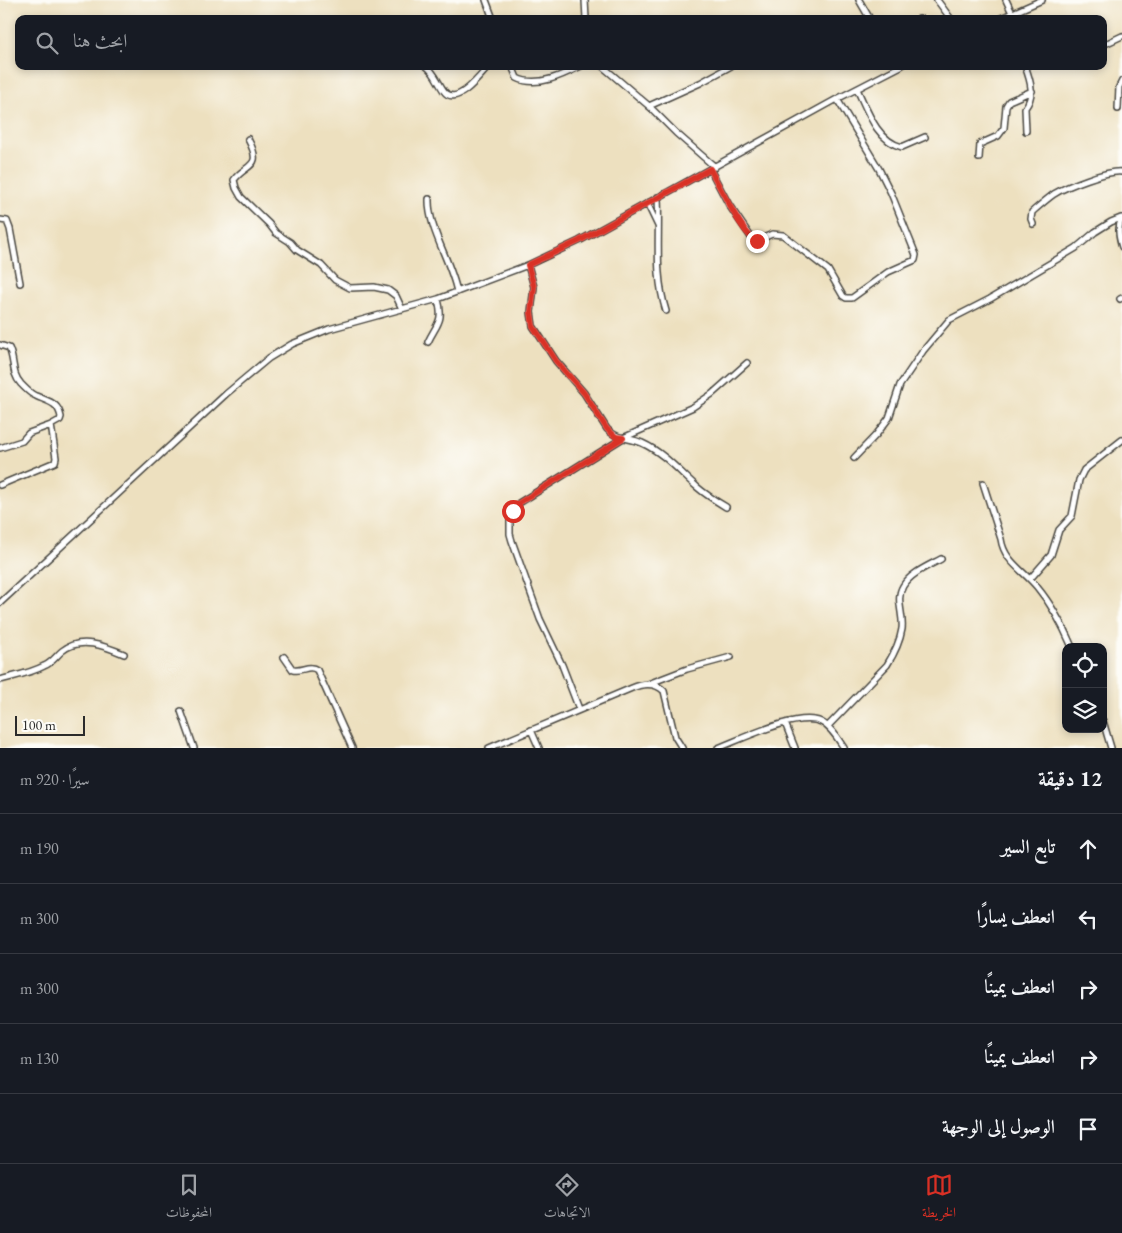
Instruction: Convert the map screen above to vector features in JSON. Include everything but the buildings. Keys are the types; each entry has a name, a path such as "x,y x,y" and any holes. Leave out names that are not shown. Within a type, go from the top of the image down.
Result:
{"street":[{"path":"486,0 492,15"},
{"path":"585,0 586,15"},
{"path":"859,0 868,15"},
{"path":"937,0 948,15"},
{"path":"1006,0 1012,13"},
{"path":"1008,15 1042,0"},
{"path":"1107,44 1122,36"},
{"path":"431,70 446,94 454,97 471,86 485,70"},
{"path":"514,70 517,78 531,81 558,77 573,70"},
{"path":"607,70 649,106 712,168 729,205 753,240 757,241 772,234 783,235 828,270 843,296 852,298 888,272 915,260 916,255 891,193 879,169 836,99"},
{"path":"649,106 724,70"},
{"path":"0,603 226,394 269,358 306,338 329,329 438,299 528,265 579,241 889,70"},
{"path":"1026,131 1025,108 1030,101 1032,91 1027,70"},
{"path":"1118,109 1119,87 1122,82"},
{"path":"857,89 870,116 885,139 902,147 925,137"},
{"path":"979,158 980,144 998,136 1004,128 1006,106 1009,101 1032,91"},
{"path":"248,139 252,147 253,162 250,167 234,180 241,197 276,233 321,266 335,280 350,288 374,287 388,290 396,296 402,309"},
{"path":"1034,224 1031,219 1032,212 1054,194 1109,173 1122,172"},
{"path":"658,197 659,279 666,312"},
{"path":"429,199 432,223 451,269 457,292"},
{"path":"647,203 659,227"},
{"path":"1122,218 1119,224 1122,247"},
{"path":"854,458 889,418 900,384 923,351 949,320 990,299 1076,248 1095,232 1111,222 1122,218"},
{"path":"0,220 7,221 10,229 20,283"},
{"path":"528,265 534,287 531,312 533,326 556,361 584,393 607,429 616,437 637,440 657,451 699,489 726,507"},
{"path":"428,342 440,320 441,310 438,299"},
{"path":"0,345 10,348 16,378 36,396 50,401 56,406 61,417 60,420 52,425 29,433 22,441 0,448"},
{"path":"579,709 562,665 540,619 512,541 510,519 516,506 623,438 693,407 712,394 747,364"},
{"path":"0,484 55,462 52,425"},
{"path":"1030,579 1051,555 1059,530 1072,516 1079,480 1084,470 1122,440"},
{"path":"983,483 1002,548 1008,558 1030,579 1054,610 1070,643"},
{"path":"828,726 887,665 892,657 902,629 900,601 902,586 910,578 941,559"},
{"path":"0,680 41,668 54,660 62,651 76,643 97,645 124,654"},
{"path":"284,657 293,670 298,671 311,667 317,670 352,748"},
{"path":"489,748 637,686 648,684 687,669 731,657"},
{"path":"648,684 658,686 664,691 675,737 682,748"},
{"path":"181,711 194,748"},
{"path":"718,748 785,723 807,718 823,722 828,726 844,748"},
{"path":"785,723 795,748"},
{"path":"531,730 538,748"},
{"path":"1107,733 1111,748"}],"route":[{"path":"513,511 519,503 623,438 611,434 584,393 556,361 533,326 531,312 534,287 528,265 579,241 710,169 745,231 753,240 757,241"}]}
